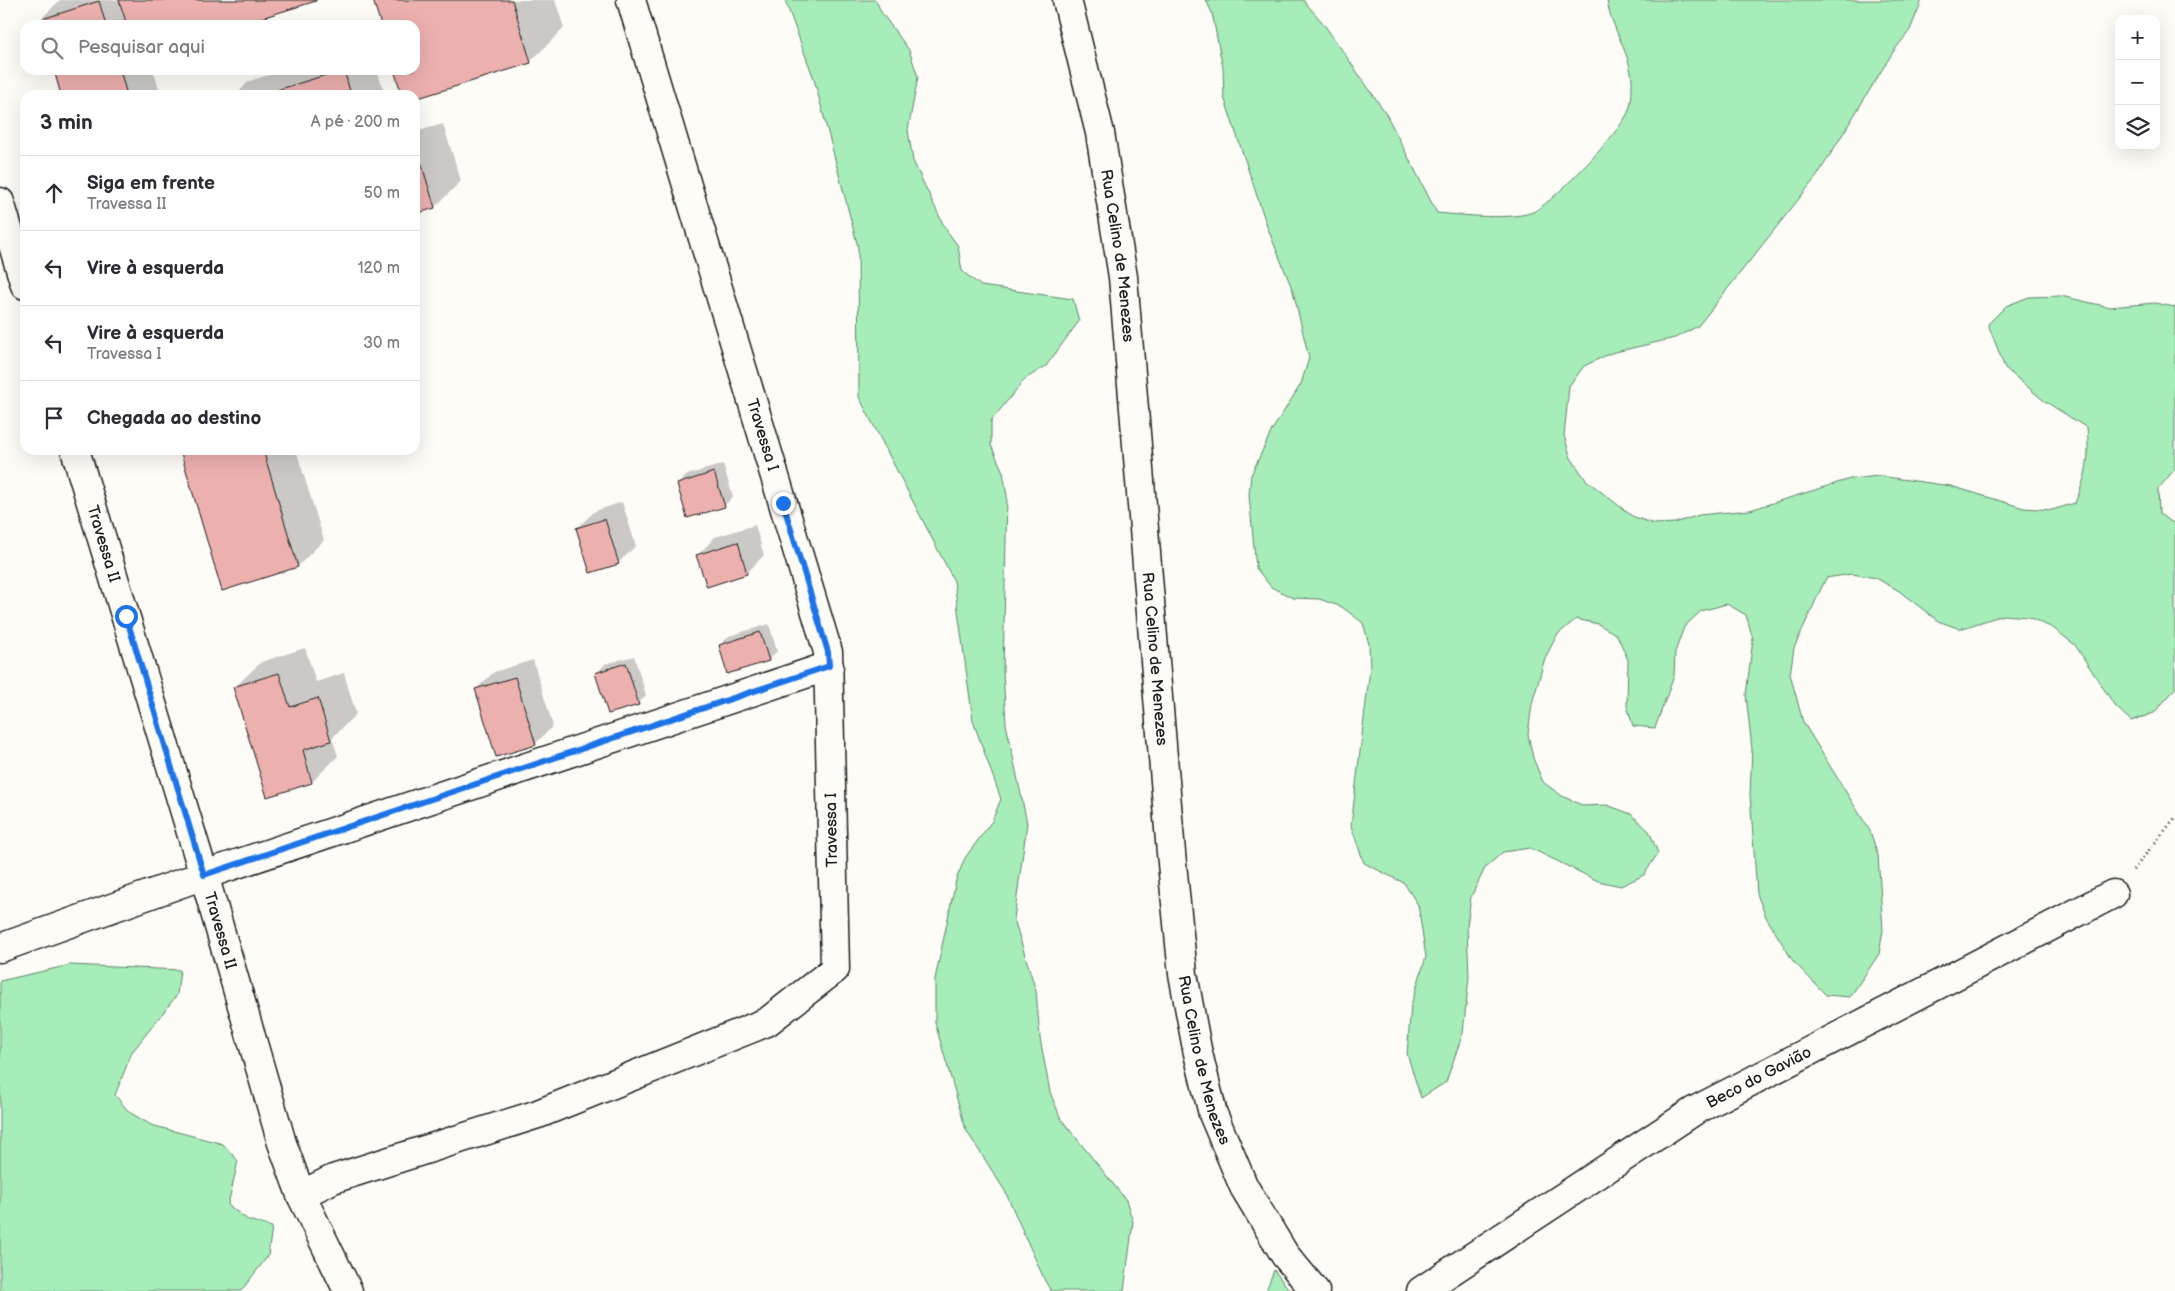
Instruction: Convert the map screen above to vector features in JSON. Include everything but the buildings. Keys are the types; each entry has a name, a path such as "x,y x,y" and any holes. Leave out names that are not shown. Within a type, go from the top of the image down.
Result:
{"street":[{"name":"Travessa I","path":"301,1195 333,1179 538,1114 768,1022 835,969 828,652 631,0"},
{"name":"Rua Celino de Menezes","path":"1067,0 1100,133 1123,277 1172,862 1183,974 1197,1049 1213,1114 1244,1188 1285,1255 1315,1291"},
{"path":"0,202 20,268"},
{"name":"Travessa II","path":"77,455 204,875 282,1143 301,1195 348,1291"},
{"path":"0,948 204,875 829,666"},
{"name":"Beco do Gavião","path":"1421,1291 1694,1111 2113,894"}],"path":[{"path":"2113,894 2175,818"}],"green space":[{"path":"785,0 876,0 881,12 909,50 918,77 908,130 913,161 945,228 958,246 962,271 981,286 1073,299 1079,321 1046,366 1025,379 991,421 991,445 1003,472 1007,496 1003,671 1006,724 1027,823 1014,919 1036,991 1040,1038 1050,1092 1061,1119 1126,1200 1133,1222 1124,1291 1051,1291 1005,1191 966,1130 935,1023 935,979 956,880 965,858 992,821 1001,799 973,721 954,581 859,397 858,247 814,79"},
{"path":"1206,0 1303,0 1323,23 1385,112 1437,213 1502,217 1535,211 1557,194 1614,133 1629,110 1632,88 1630,65 1609,11 1607,0 1922,0 1910,30 1893,52 1817,176 1698,326 1675,338 1611,353 1584,366 1569,386 1564,436 1571,458 1586,480 1632,516 1654,524 1675,523 1699,515 1750,510 1850,479 1879,476 1951,486 2024,508 2052,510 2075,503 2087,466 2087,428 2043,400 2005,368 1988,324 2006,306 2029,297 2061,296 2109,307 2155,303 2175,307 2175,469 2158,489 2159,514 2175,524 2175,689 2154,713 2131,721 2115,706 2075,645 2053,628 2028,617 2003,615 1960,629 1938,621 1899,591 1876,578 1852,574 1826,578 1794,648 1790,674 1803,722 1870,831 1878,855 1883,930 1879,954 1850,997 1826,995 1793,961 1766,917 1757,894 1750,794 1752,749 1746,695 1753,639 1746,615 1727,604 1701,611 1684,627 1675,652 1674,676 1655,728 1633,726 1627,706 1628,660 1617,635 1598,624 1576,619 1557,635 1545,658 1532,704 1528,734 1533,758 1543,782 1562,796 1584,806 1607,805 1631,814 1649,831 1658,853 1644,875 1621,886 1598,881 1530,848 1503,852 1485,868 1471,897 1467,926 1469,977 1463,1033 1446,1082 1421,1098 1407,1054 1411,1005 1426,957 1418,905 1404,883 1364,863 1351,826 1370,669 1369,644 1363,623 1342,607 1319,599 1293,598 1271,587 1256,568 1249,495 1251,475 1272,430 1301,384 1309,358 1293,291 1268,229 1224,97 1223,68 1212,13"},
{"path":"70,965 180,970 177,995 132,1052 115,1095 129,1112 151,1125 223,1144 238,1161 228,1205 248,1220 272,1227 268,1256 241,1291 0,1291 0,981"},
{"path":"1274,1270 1290,1291 1266,1291"}],"route":[{"path":"126,616 204,875 829,666 828,652 783,503"}]}
